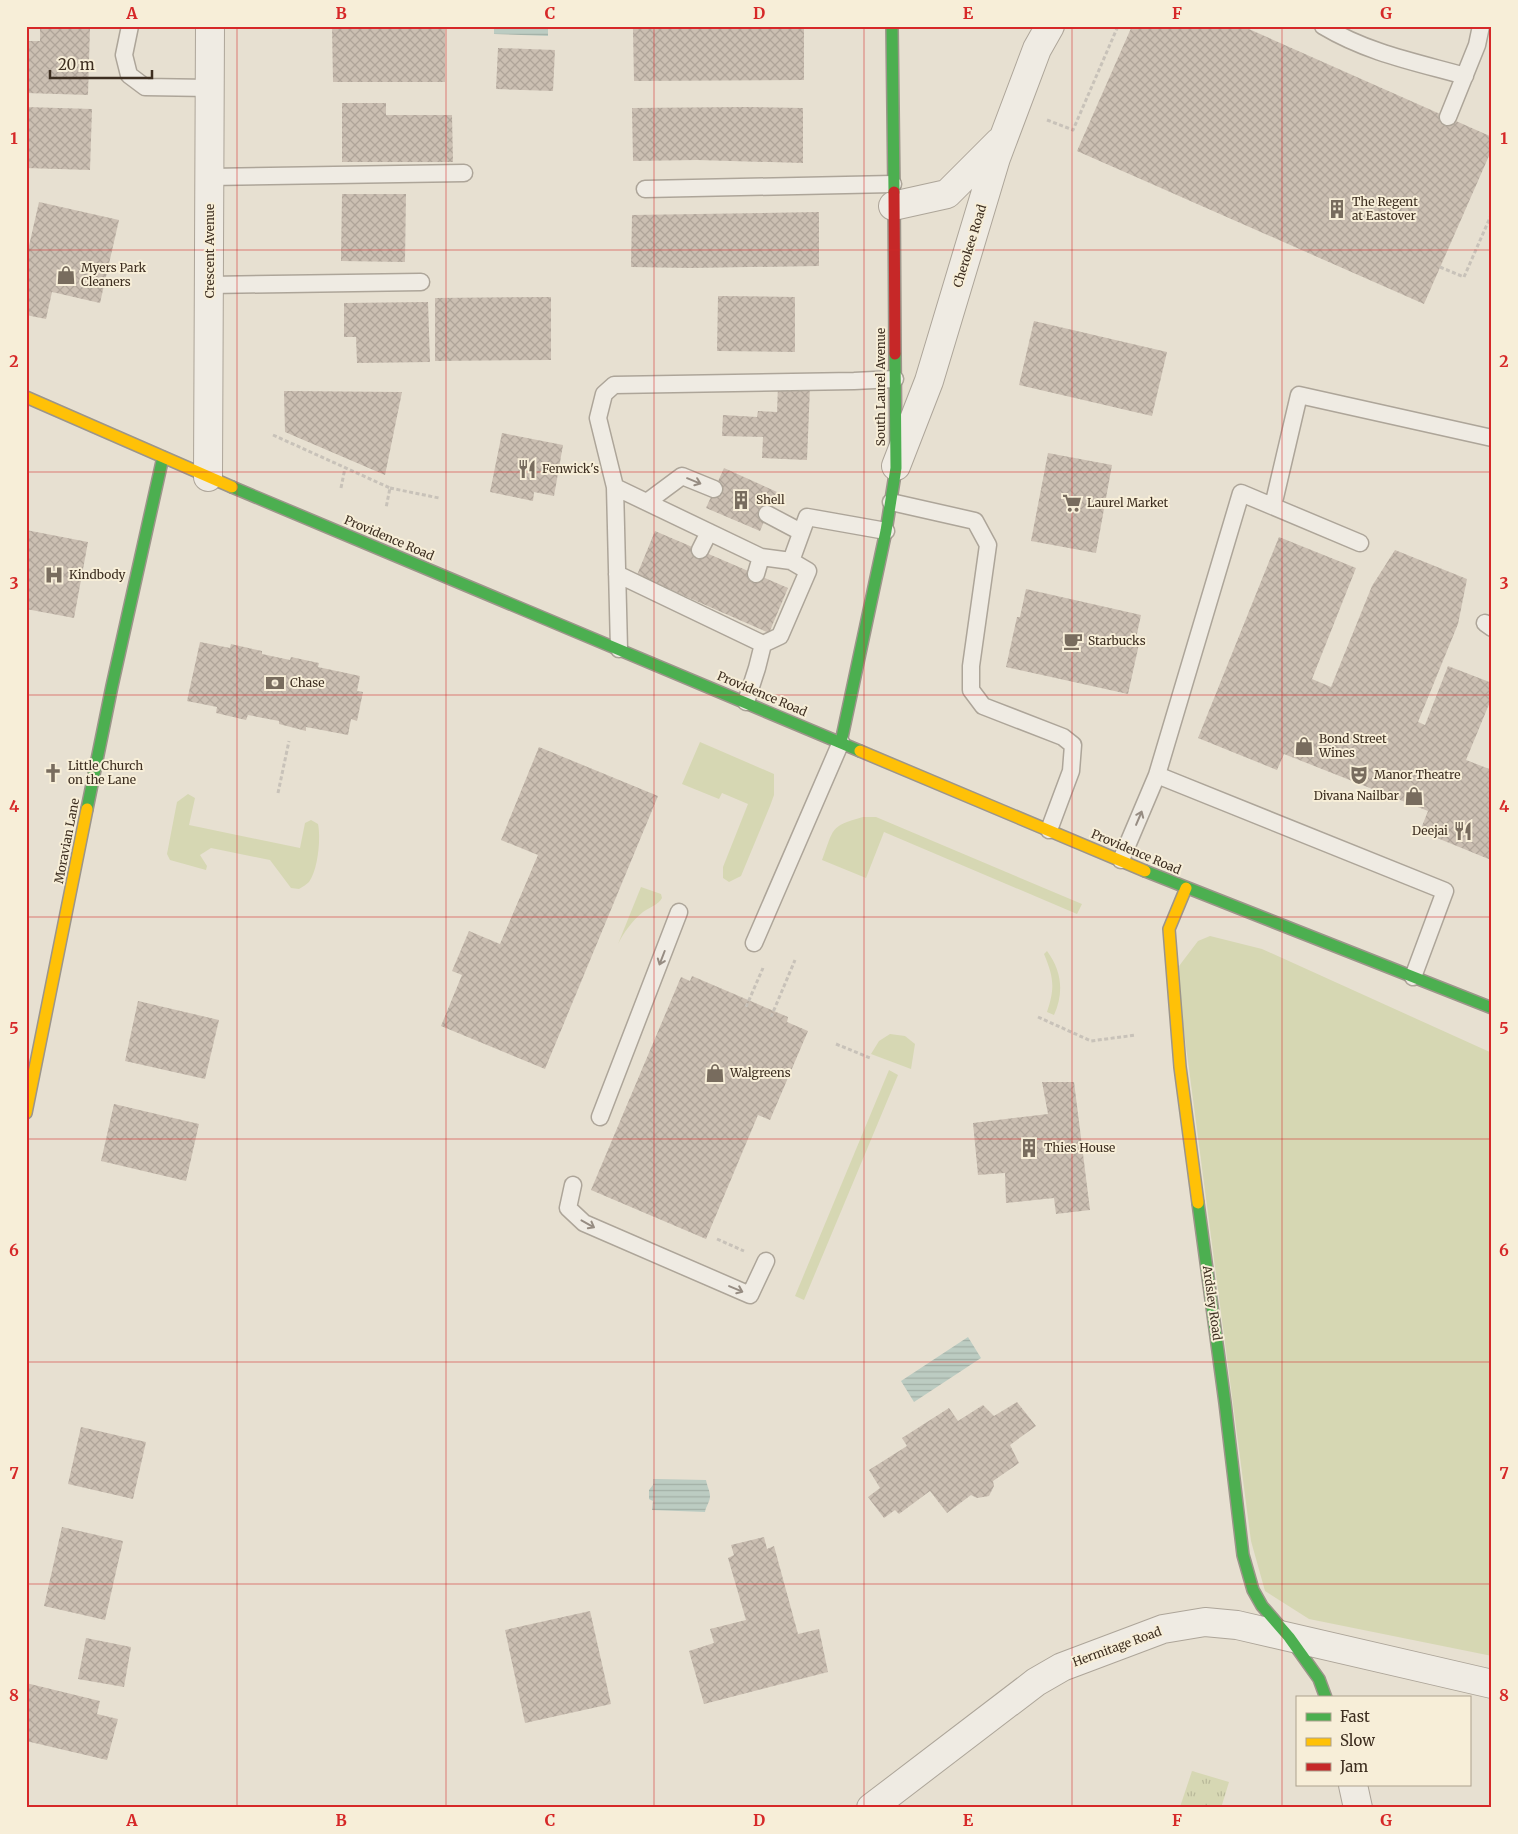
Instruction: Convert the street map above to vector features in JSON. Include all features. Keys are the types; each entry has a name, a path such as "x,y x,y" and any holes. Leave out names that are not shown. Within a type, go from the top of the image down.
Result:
{"street":[{"name":"Crescent Avenue","path":"208,477 210,26"},
{"name":"South Laurel Avenue","path":"841,742 886,531 896,468 892,26"},
{"name":"Cherokee Road","path":"896,468 929,381 996,158 1037,49 1050,26"},
{"path":"893,195 947,194 1004,137"},
{"name":"Providence Road","path":"26,397 208,477 1186,888 1413,977 1490,1002"},
{"name":"Moravian Lane","path":"26,1113 112,686 163,457"},
{"name":"Ardsley Road","path":"1186,888 1170,929 1180,1066 1243,1554 1253,1590 1262,1606 1289,1637 1319,1680 1325,1696"},
{"name":"Hermitage Road","path":"871,1808 1029,1688 1062,1667 1163,1629 1204,1622 1237,1625 1492,1684"},
{"path":"1353,1786 1358,1808"}],"lane":[{"path":"130,26 124,55 129,75 145,87 210,88"},
{"path":"1323,26 1345,39 1370,50 1465,76"},
{"path":"1448,117 1477,45 1481,26"},
{"path":"210,177 464,173"},
{"path":"645,189 893,195"},
{"path":"210,285 421,282"},
{"path":"619,649 615,487 598,418 604,394 614,385 895,379"},
{"path":"1274,506 1299,395 1492,438"},
{"path":"647,502 682,476 714,489"},
{"path":"615,487 761,557 791,561 808,571 780,636 763,644"},
{"path":"1121,860 1157,775 1241,492 1360,543"},
{"path":"891,502 975,521 988,545 971,666 971,690 983,706 1062,736 1073,745 1072,771 1049,830"},
{"path":"767,514 801,532"},
{"path":"791,561 807,517 886,531"},
{"path":"700,550 709,532"},
{"path":"756,574 761,557"},
{"path":"617,574 679,598 734,624 763,644"},
{"path":"746,702 763,644"},
{"path":"754,943 841,742"},
{"path":"1157,775 1445,891 1413,977"},
{"path":"600,1117 679,912"},
{"path":"573,1185 568,1208 584,1223 750,1295 766,1260"}],"path":[{"path":"1047,120 1073,130 1118,26"},
{"path":"1440,267 1464,277 1492,213"},
{"path":"273,435 390,488 439,498"},
{"path":"340,488 345,468"},
{"path":"386,508 390,488"},
{"path":"278,793 289,741"},
{"path":"771,1017 795,960"},
{"path":"746,1006 764,966"},
{"path":"1038,1017 1091,1041 1136,1035"},
{"path":"836,1044 870,1058"}],"green space":[{"path":"700,742 774,774 774,795 741,876 729,882 723,878 723,867 748,804 722,793 719,799 682,784"},
{"path":"188,794 195,798 189,825 300,848 305,823 311,820 318,824 318,854 315,870 309,882 299,889 291,888 270,860 211,848 200,855 207,866 206,870 170,860 167,854 177,802"},
{"path":"863,817 876,817 1082,904 1077,914 884,832 866,878 822,860 834,830 844,823"},
{"path":"641,887 661,894 662,898 635,919 618,944"},
{"path":"1210,936 1262,949 1492,1053 1492,1656 1309,1619 1265,1591 1251,1541 1176,970 1198,941"},
{"path":"1047,951 1056,966 1060,982 1059,999 1054,1015 1047,1012 1052,983 1050,970 1044,954"},
{"path":"890,1034 905,1036 915,1044 911,1069 871,1054 879,1041"},
{"path":"889,1070 898,1075 804,1300 795,1296"},
{"path":"1192,1771 1229,1782 1221,1808 1180,1807"}],"shaded area":[{"path":"494,26 548,26 548,36 494,34"},
{"path":"968,1337 981,1358 914,1402 901,1381"},
{"path":"653,1479 706,1480 710,1496 705,1512 652,1510 653,1501 649,1499 649,1490 653,1485"}],"building":[{"path":"40,26 90,28 88,95 26,93 26,41 40,41"},
{"path":"332,26 445,26 445,82 333,82"},
{"path":"804,26 804,80 634,81 633,29"},
{"name":"The Regent at Eastover","path":"1132,26 1242,26 1492,137 1492,149 1424,304 1077,151"},
{"path":"498,48 555,50 553,91 496,89"},
{"path":"342,103 386,103 386,115 452,115 453,162 342,162"},
{"path":"26,107 92,109 90,170 26,168"},
{"path":"632,108 803,108 803,163 697,160 633,161"},
{"path":"342,194 406,194 405,262 341,261"},
{"name":"Myers Park Cleaners","path":"39,202 119,220 100,303 52,292 46,319 26,315 26,259"},
{"path":"819,212 819,266 631,267 632,215"},
{"path":"718,296 795,297 795,352 717,351"},
{"path":"551,297 551,360 435,361 435,298"},
{"path":"428,302 430,362 357,363 356,337 344,337 344,303"},
{"path":"1034,321 1167,352 1152,416 1019,385"},
{"path":"778,386 810,387 807,460 762,458 763,437 722,436 723,415 757,417 758,411 777,412"},
{"path":"284,391 402,392 385,475 285,432"},
{"name":"Fenwick's","path":"502,433 563,445 554,496 534,492 533,501 490,492"},
{"name":"Laurel Market","path":"1048,453 1112,465 1096,553 1031,541"},
{"name":"Shell","path":"724,468 777,492 760,531 706,508"},
{"name":"Kindbody","path":"26,530 88,542 74,618 26,609"},
{"path":"655,531 788,588 769,633 637,575"},
{"path":"1279,537 1356,568 1312,679 1331,687 1372,586 1395,550 1467,579 1458,624 1418,722 1425,725 1448,666 1492,683 1492,697 1466,760 1492,770 1491,860 1420,831 1428,811 1284,754 1277,770 1198,738"},
{"name":"Starbucks","path":"1026,589 1141,615 1135,643 1139,644 1128,694 1006,667 1017,617 1020,617"},
{"name":"Chase","path":"200,642 230,648 231,644 262,651 262,654 290,660 291,657 319,663 318,667 360,676 357,691 363,692 357,721 351,719 348,735 306,727 306,731 279,724 279,721 248,715 246,720 216,713 217,707 187,701"},
{"path":"539,747 658,796 545,1069 441,1026 462,975 452,971 469,931 500,944 538,855 501,840"},
{"name":"Walgreens","path":"692,976 788,1017 787,1022 808,1031 770,1120 758,1115 706,1239 591,1190 681,977 690,981"},
{"path":"138,1001 219,1020 205,1079 125,1061"},
{"name":"Thies House","path":"1042,1082 1074,1082 1090,1210 1056,1214 1054,1198 1006,1203 1005,1173 978,1175 973,1123 1048,1114"},
{"path":"114,1104 199,1124 186,1181 101,1161"},
{"path":"1017,1402 1036,1426 1010,1445 1019,1463 993,1481 994,1486 989,1496 977,1498 971,1495 947,1513 930,1491 899,1514 895,1510 884,1518 868,1497 880,1488 869,1470 907,1446 902,1438 949,1408 958,1421 983,1405 994,1416"},
{"path":"81,1427 146,1442 133,1499 68,1484"},
{"path":"62,1527 123,1541 105,1620 44,1606"},
{"path":"764,1537 767,1549 774,1546 798,1634 819,1629 828,1672 704,1704 689,1651 714,1643 710,1629 746,1620 728,1558 734,1555 731,1545"},
{"path":"590,1611 611,1704 525,1723 505,1630"},
{"path":"86,1638 131,1647 124,1687 78,1679"},
{"path":"26,1683 100,1701 97,1714 118,1719 107,1760 26,1741"}],"traffic: fast":[{"path":"892,26 894,192"},
{"path":"841,742 886,531 896,468 895,354"},
{"path":"87,809 112,686 163,457"},
{"path":"232,487 860,751"},
{"path":"1145,871 1492,1008"},
{"path":"1198,1203 1243,1555 1253,1590 1262,1606 1289,1637 1319,1679 1325,1696"}],"traffic: slow":[{"path":"26,397 232,487"},
{"path":"860,751 1145,871"},
{"path":"26,1113 87,809"},
{"path":"1186,888 1169,929 1180,1067 1198,1203"}],"traffic: jam":[{"path":"894,192 895,354"}],"place":[{"name":"The Regent at Eastover","path":"1337,209"},
{"name":"Myers Park Cleaners","path":"66,275"},
{"name":"Fenwick's","path":"527,469"},
{"name":"Shell","path":"741,500"},
{"name":"Laurel Market","path":"1072,503"},
{"name":"Kindbody","path":"54,575"},
{"name":"Starbucks","path":"1073,641"},
{"name":"Chase","path":"275,683"},
{"name":"Bond Street Wines","path":"1304,746"},
{"name":"Little Church on the Lane","path":"53,773"},
{"name":"Manor Theatre","path":"1359,775"},
{"name":"Divana Nailbar","path":"1414,796"},
{"name":"Deejai","path":"1463,831"},
{"name":"Walgreens","path":"715,1073"},
{"name":"Thies House","path":"1029,1148"}]}
